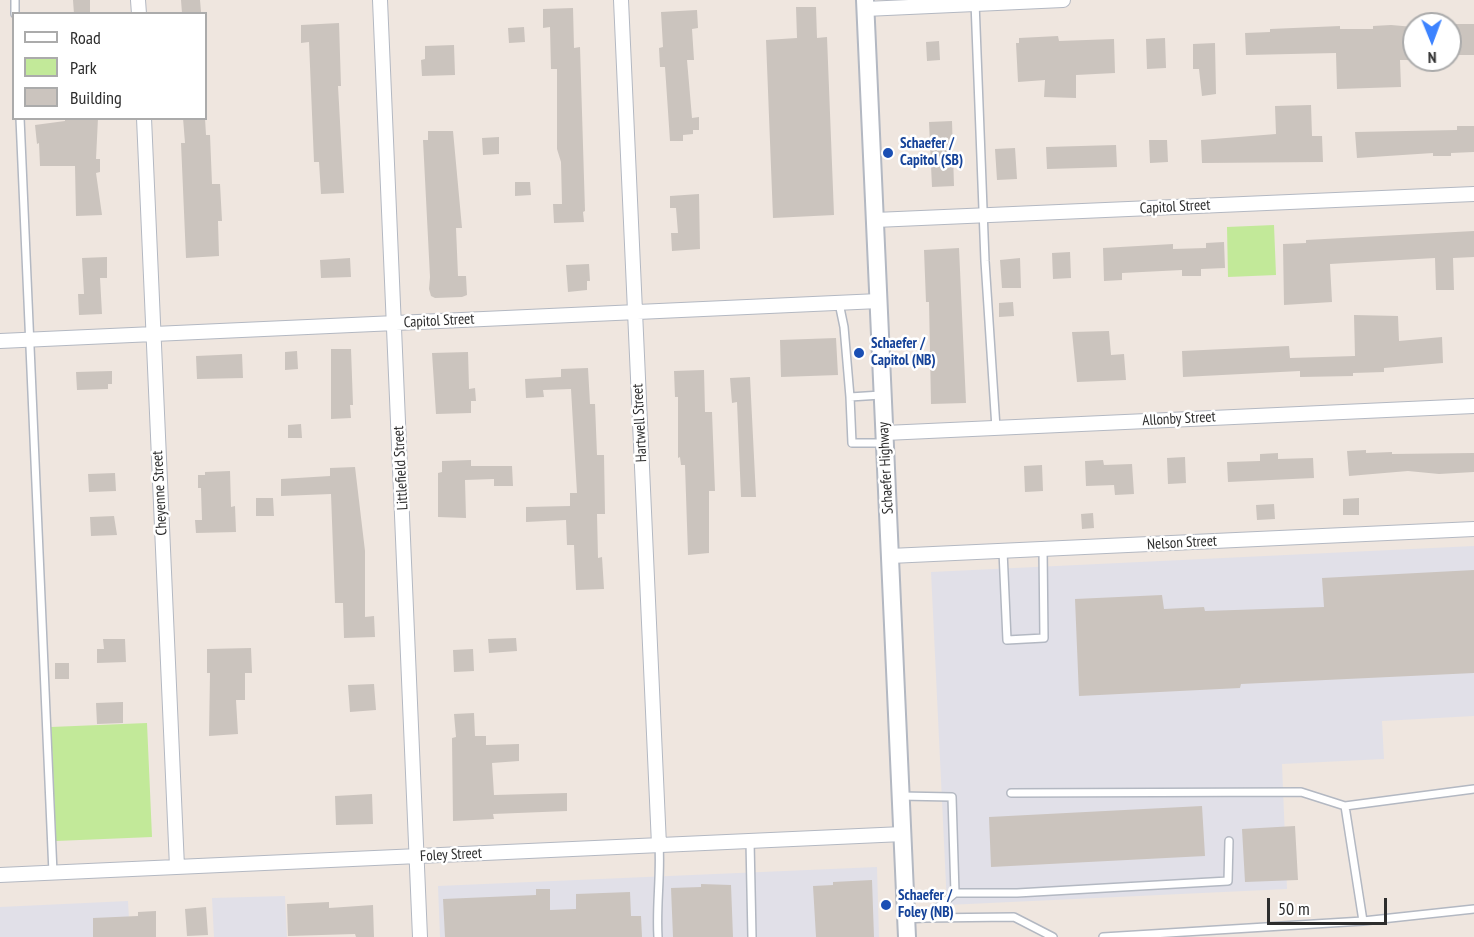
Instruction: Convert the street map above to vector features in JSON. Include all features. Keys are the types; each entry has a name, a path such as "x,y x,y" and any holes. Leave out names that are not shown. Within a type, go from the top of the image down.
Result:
{"street":[{"name":"Littlefield Street","path":"380,0 420,937"},
{"name":"Hartwell Street","path":"621,0 659,845"},
{"path":"865,4 1063,0"},
{"name":"Schaefer Highway","path":"865,4 907,937"},
{"name":"Cheyenne Street","path":"144,120 177,867"},
{"name":"Capitol Street","path":"875,220 1474,194"},
{"name":"Capitol Street","path":"0,341 879,301"},
{"name":"Allonby Street","path":"885,438 996,428 1474,406"},
{"name":"Nelson Street","path":"890,556 1474,529"},
{"name":"Foley Street","path":"0,875 903,834"}],"lane":[{"path":"975,2 996,428"},
{"path":"20,120 53,873"},
{"path":"839,303 844,327 852,443 885,438"},
{"path":"850,397 883,395"},
{"path":"1003,551 1006,640 1044,638 1043,549"},
{"path":"1011,793 1301,792 1345,806 1474,789"},
{"path":"901,796 952,796 955,893"},
{"path":"1345,806 1364,921"},
{"path":"750,841 752,937"},
{"path":"925,918 955,893 1017,892 1228,880 1229,841"},
{"path":"658,937 656,909 661,875 659,845"},
{"path":"1103,937 1364,921 1474,909"},
{"path":"906,919 1014,917 1053,937"}],"shaded area":[{"path":"1474,546 1474,716 1382,721 1384,759 1282,764 1287,889 947,905 931,572"},
{"path":"877,867 879,937 440,937 438,886"},
{"path":"285,896 287,937 214,937 212,898"},
{"path":"128,901 130,937 0,937 0,907"}],"green space":[{"path":"1274,225 1276,275 1228,277 1227,227"},
{"path":"147,723 152,837 56,841 51,727"}],"building":[{"path":"73,0 90,0 90,12 74,12"},
{"path":"181,0 200,0 201,12 182,12"},
{"path":"796,7 816,7 817,38 827,37 834,215 773,218 766,40 797,38"},
{"path":"573,8 574,48 580,47 585,211 583,212 584,222 554,223 553,204 562,204 561,162 557,149 557,69 551,69 550,27 543,28 543,9"},
{"path":"697,10 698,28 692,29 694,60 687,60 692,118 699,117 699,130 693,130 693,134 683,135 683,141 670,141 665,67 660,67 659,48 663,47 661,12"},
{"path":"339,23 341,86 338,86 344,193 321,194 319,162 314,162 309,42 301,43 301,25"},
{"path":"1462,24 1474,24 1474,55 1462,55"},
{"path":"1340,26 1340,29 1373,29 1373,26 1402,26 1401,87 1337,89 1336,53 1246,55 1245,33 1270,32 1270,29"},
{"path":"524,27 525,42 509,43 508,28"},
{"path":"1058,36 1059,41 1114,39 1115,73 1076,75 1076,98 1044,97 1045,80 1018,82 1016,43 1019,43 1019,38"},
{"path":"1165,38 1166,68 1147,69 1146,39"},
{"path":"939,41 940,60 927,61 926,42"},
{"path":"1215,43 1216,94 1202,96 1199,69 1193,69 1193,44"},
{"path":"454,45 455,75 422,76 421,60 425,59 425,46"},
{"path":"1311,105 1312,136 1322,136 1323,162 1202,163 1201,140 1276,134 1275,106"},
{"path":"98,120 96,159 100,159 100,172 96,173 102,215 76,216 75,166 40,166 35,125"},
{"path":"183,120 205,120 206,135 210,135 212,184 220,184 222,221 218,221 219,256 186,258 181,143 185,143"},
{"path":"952,121 954,186 932,187 929,122"},
{"path":"1457,126 1474,126 1474,152 1451,153 1451,156 1433,156 1433,153 1357,158 1355,132 1457,130"},
{"path":"428,131 453,131 462,228 456,228 458,276 466,276 467,295 462,297 435,298 431,296 429,289 423,140 428,140"},
{"path":"499,137 499,154 483,155 482,138"},
{"path":"1149,140 1167,140 1168,162 1150,163"},
{"path":"1116,145 1117,167 1047,169 1046,147"},
{"path":"1015,148 1017,179 997,180 995,149"},
{"path":"515,182 530,182 531,195 515,196"},
{"path":"699,194 700,249 672,251 671,233 678,233 676,208 670,208 670,196"},
{"path":"1474,231 1474,257 1453,258 1454,290 1436,290 1435,258 1330,264 1332,302 1284,305 1283,244 1306,243 1306,240"},
{"path":"1224,242 1225,268 1201,269 1201,276 1182,276 1182,270 1122,273 1122,280 1104,281 1103,248 1173,244 1173,249 1206,248 1206,243"},
{"path":"959,248 966,403 931,404 929,302 926,302 924,250"},
{"path":"1070,252 1071,278 1053,279 1052,253"},
{"path":"107,257 107,278 100,278 102,314 79,315 78,294 84,294 82,258"},
{"path":"350,258 351,277 321,278 320,260"},
{"path":"1020,258 1021,288 1002,288 1000,260"},
{"path":"589,264 590,281 587,281 587,290 568,292 566,265"},
{"path":"1013,302 1014,316 999,317 999,303"},
{"path":"1354,315 1398,316 1399,341 1442,337 1443,363 1384,368 1384,372 1353,373 1353,376 1300,377 1300,371 1183,377 1182,351 1289,346 1290,358 1355,356"},
{"path":"1109,331 1111,355 1124,354 1126,380 1077,382 1072,332"},
{"path":"836,338 838,375 781,377 780,340"},
{"path":"331,349 351,349 353,405 350,405 351,418 331,419"},
{"path":"297,351 298,369 285,370 285,352"},
{"path":"468,352 469,389 475,388 476,401 471,401 471,413 436,414 432,353"},
{"path":"242,354 243,378 197,379 196,356"},
{"path":"588,368 590,404 595,404 597,455 604,455 605,514 597,514 598,558 602,557 604,589 576,590 574,545 567,545 566,520 526,522 526,507 570,506 570,493 577,493 571,389 543,390 544,397 526,398 525,379 561,377 561,369"},
{"path":"704,370 705,412 712,412 715,491 709,491 709,553 688,555 685,465 681,465 680,457 678,458 678,397 675,397 674,371"},
{"path":"112,371 112,384 108,384 108,389 77,390 76,372"},
{"path":"750,377 756,497 741,497 737,402 732,403 730,378"},
{"path":"301,424 302,438 288,438 288,425"},
{"path":"1366,450 1366,453 1392,452 1392,454 1474,453 1474,472 1439,474 1408,471 1349,476 1347,451"},
{"path":"1278,453 1278,459 1313,458 1314,478 1228,482 1227,462 1260,461 1260,454"},
{"path":"1185,457 1186,483 1168,484 1167,458"},
{"path":"471,460 471,466 512,466 513,486 494,486 494,479 465,480 466,518 438,517 438,473 442,472 442,461"},
{"path":"1103,460 1104,465 1132,464 1134,494 1115,495 1114,485 1086,486 1085,461"},
{"path":"1042,465 1043,491 1025,492 1024,466"},
{"path":"355,467 365,551 365,617 374,616 375,637 344,638 343,603 335,603 331,494 281,496 281,479 330,476 330,468"},
{"path":"230,471 231,507 235,506 236,532 196,533 195,520 202,520 201,488 198,488 198,475 205,475 205,472"},
{"path":"115,473 116,491 89,492 88,474"},
{"path":"256,498 273,498 274,516 256,516"},
{"path":"1359,498 1359,515 1343,515 1343,499"},
{"path":"1274,504 1275,519 1257,520 1256,505"},
{"path":"1093,513 1094,528 1082,529 1081,514"},
{"path":"114,516 117,535 91,536 90,517"},
{"path":"1474,570 1474,673 1241,684 1240,688 1079,696 1075,599 1162,595 1164,609 1204,607 1205,611 1324,607 1322,578"},
{"path":"516,638 517,651 489,653 488,639"},
{"path":"103,639 125,639 126,662 97,663 97,649 104,649"},
{"path":"251,648 252,673 245,673 245,700 236,700 238,734 209,736 210,673 207,673 207,649"},
{"path":"473,649 474,671 454,672 453,650"},
{"path":"55,663 69,663 69,679 55,679"},
{"path":"374,684 376,710 350,712 348,685"},
{"path":"123,702 123,723 97,724 96,703"},
{"path":"474,713 475,736 486,736 486,745 519,744 519,761 492,763 494,795 567,793 567,811 493,814 494,819 453,821 452,738 456,737 454,714"},
{"path":"372,794 373,824 336,825 335,796"},
{"path":"1202,806 1205,856 991,867 989,817"},
{"path":"1295,826 1298,880 1245,882 1242,829"},
{"path":"872,880 874,937 816,937 813,886 833,885 833,882"},
{"path":"701,884 731,885 733,937 673,937 671,888 701,887"},
{"path":"536,889 550,889 550,910 576,909 576,894 630,892 631,916 641,916 642,937 445,937 443,899 536,895"},
{"path":"329,902 329,908 373,905 374,937 356,937 355,934 288,936 287,904"},
{"path":"206,907 208,935 187,936 185,909"},
{"path":"156,911 156,937 93,937 93,918 138,916 138,912"}],"place":[{"name":"Schaefer / Capitol (SB)","path":"888,153"},
{"name":"Schaefer / Capitol (NB)","path":"859,353"},
{"name":"Schaefer / Foley (NB)","path":"886,905"}]}
